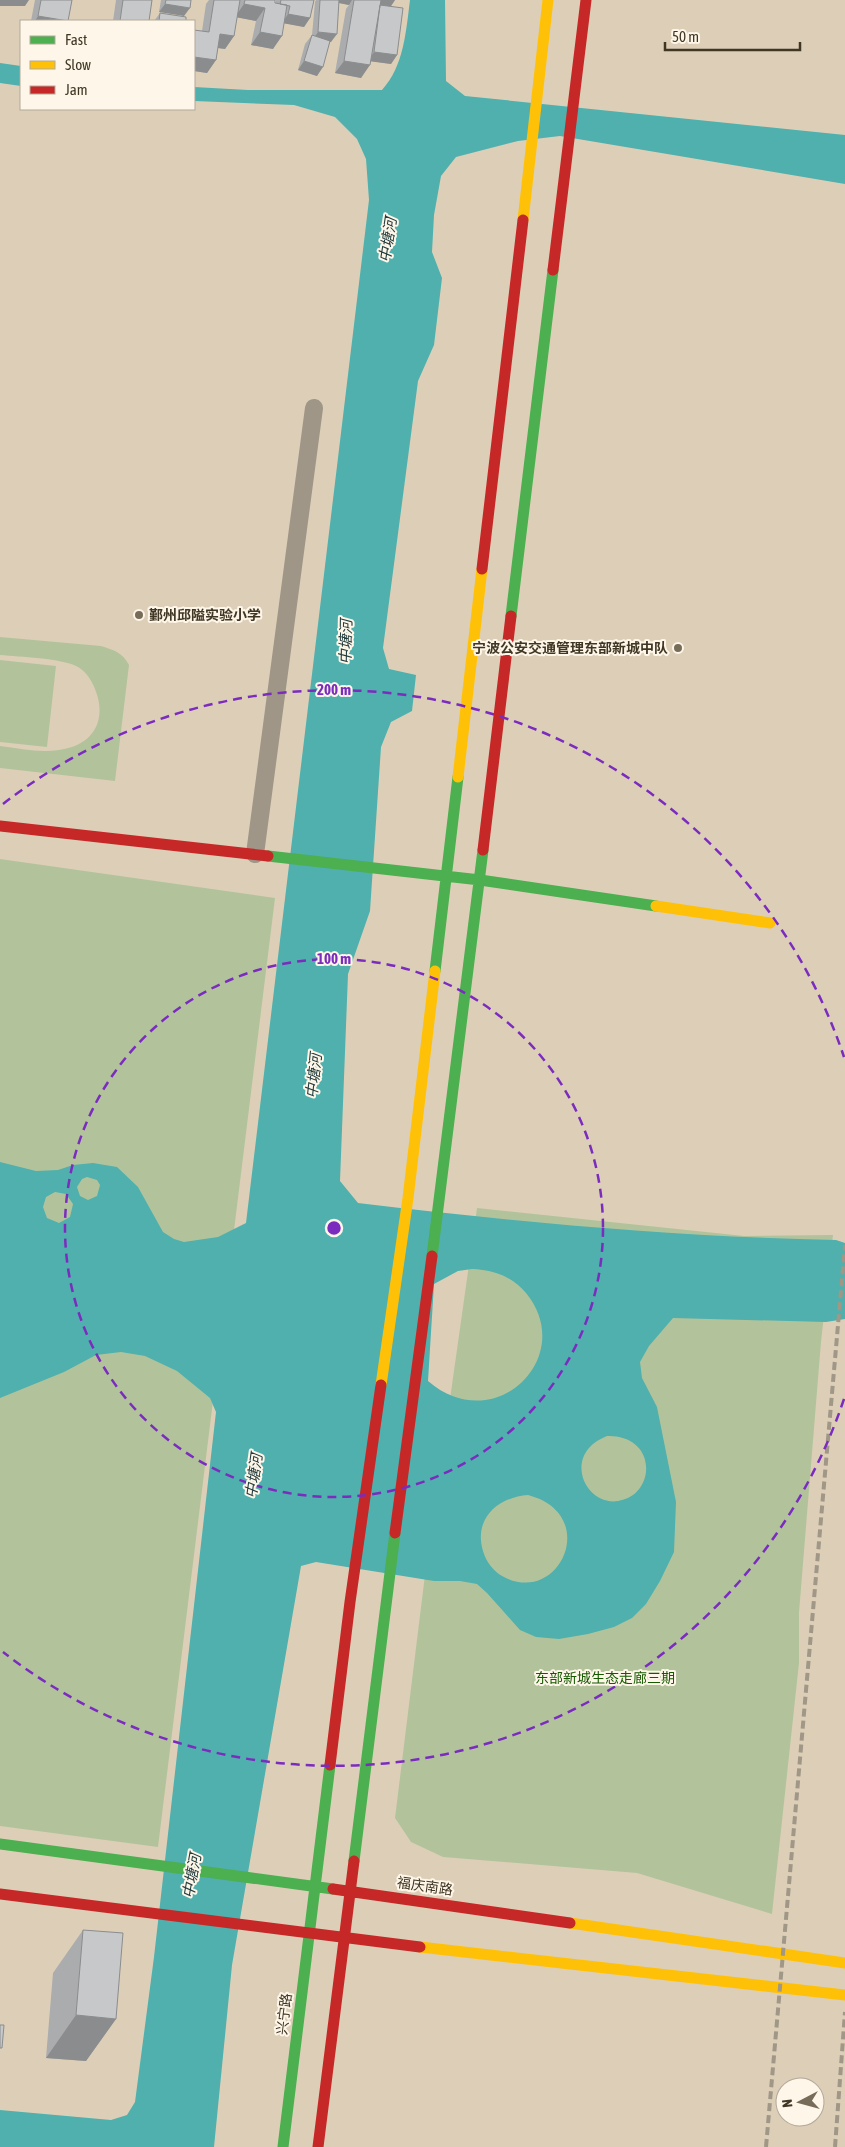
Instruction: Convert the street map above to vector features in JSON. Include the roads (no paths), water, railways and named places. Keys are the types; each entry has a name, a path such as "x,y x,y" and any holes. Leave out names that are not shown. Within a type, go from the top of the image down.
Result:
{"main road":[{"name":"兴宁路","path":"283,2147 350,1602 408,1198 548,0"},
{"path":"318,2147 385,1605 440,1200 480,880 586,0"},
{"path":"0,826 480,880 770,922"},
{"name":"福庆南路","path":"0,1844 351,1891 845,1962"},
{"path":"0,1894 309,1934 845,1995"}],"street":[{"path":"258,854 314,408"}],"water":[{"name":"中塘河","path":"410,0 445,0 446,81 465,96 845,135 845,184 560,136 518,141 456,157 441,176 434,215 432,252 442,278 434,345 418,381 383,648 389,669 416,675 412,711 391,722 381,747 370,911 348,974 340,1181 358,1203 597,1228 716,1236 836,1240 845,1243 845,1319 826,1322 673,1318 649,1346 640,1362 642,1378 657,1407 676,1502 674,1552 646,1604 632,1618 614,1627 559,1639 536,1637 520,1630 477,1584 460,1581 434,1581 316,1562 301,1566 232,1965 214,2147 0,2147 0,2110 111,2120 127,2115 135,2102 154,1957 216,1412 210,1398 177,1371 145,1356 121,1352 96,1355 64,1372 0,1398 0,1162 36,1171 58,1170 73,1165 93,1163 117,1167 138,1187 163,1232 174,1239 184,1242 218,1237 246,1223 369,200 366,159 357,139 335,117 294,105 195,101 195,87 248,90 382,90 395,70 405,36","holes":["87,1177 97,1180 100,1185 97,1196 88,1200 80,1196 77,1187 82,1179","55,1192 66,1194 73,1204 70,1217 59,1223 47,1218 43,1207 46,1197","472,1269 502,1275 521,1287 539,1317 542,1341 536,1364 522,1382 502,1395 479,1401 454,1396 428,1381 434,1284 458,1271","607,1436 623,1438 636,1445 644,1456 646,1472 645,1479 640,1488 633,1495 618,1501 604,1500 593,1493 585,1483 582,1471 583,1457 592,1445","528,1495 550,1505 563,1520 567,1537 564,1554 555,1569 542,1579 524,1583 500,1575 488,1563 484,1555 481,1539 485,1519 491,1511 507,1500"]},
{"path":"0,63 20,66 20,86 0,83"}],"railway":[{"path":"766,2147 845,1245"},
{"path":"835,2147 845,2012"}],"place":[{"name":"鄞州邱隘实验小学","path":"139,615"},
{"name":"宁波公安交通管理东部新城中队","path":"678,648"}],"park label":[{"name":"东部新城生态走廊三期","path":"605,1678"}]}
